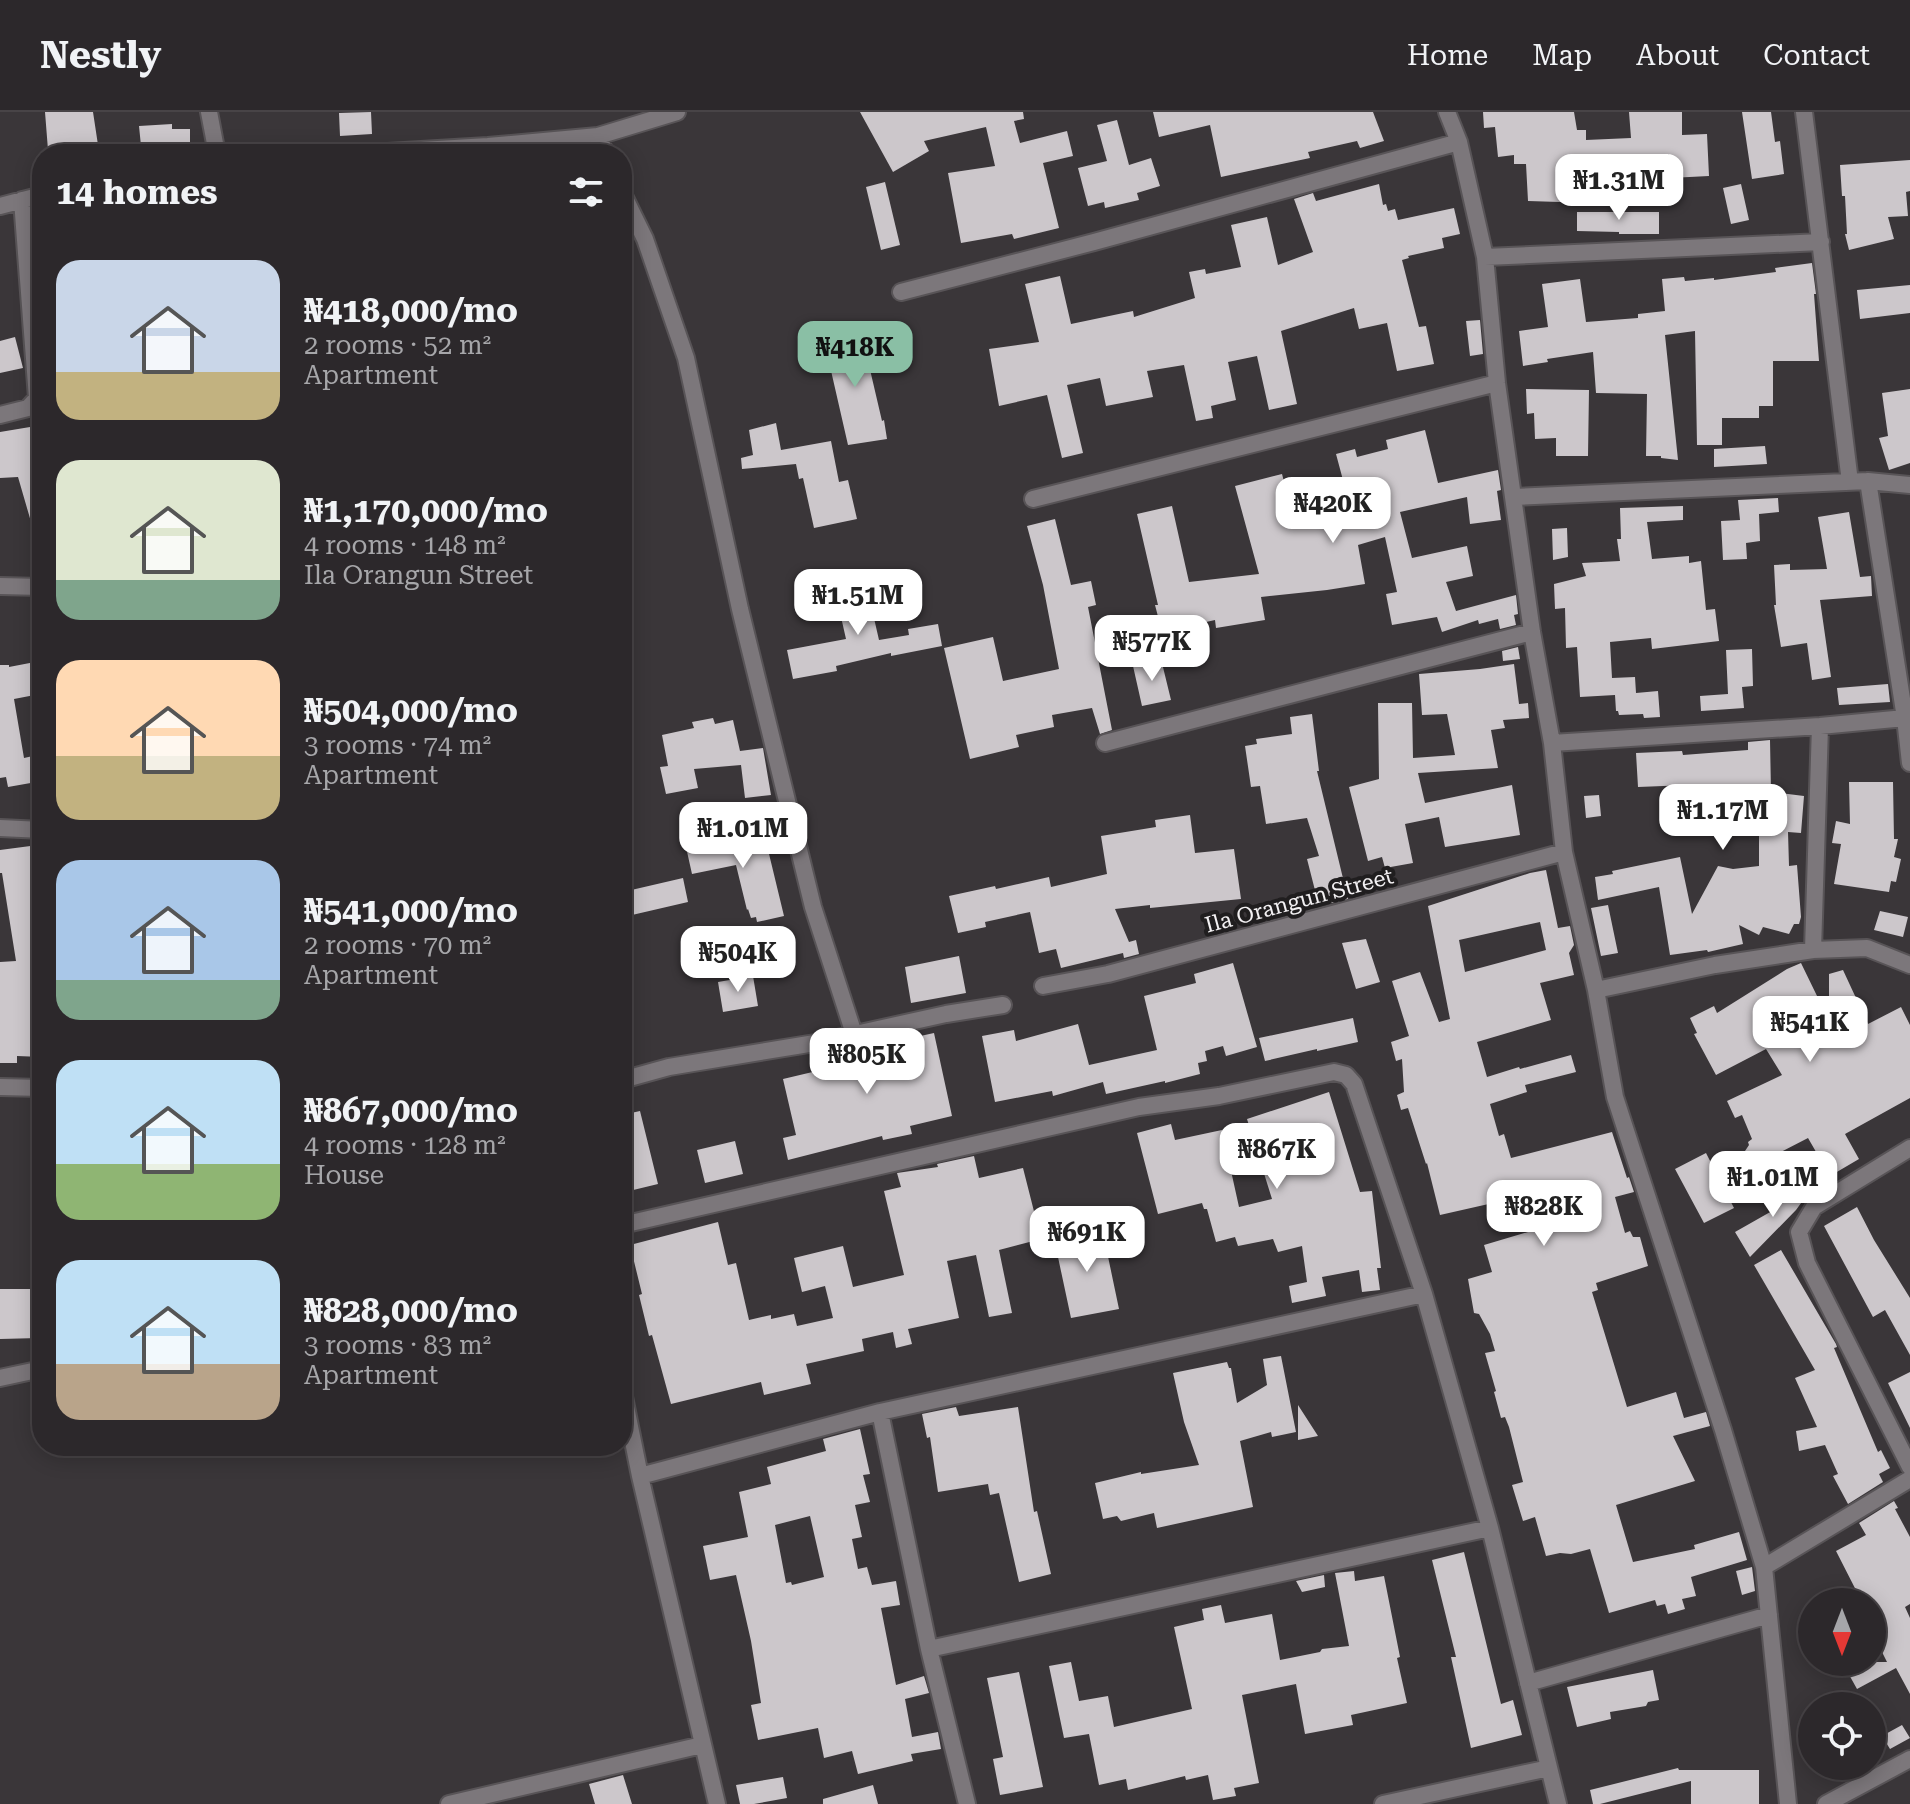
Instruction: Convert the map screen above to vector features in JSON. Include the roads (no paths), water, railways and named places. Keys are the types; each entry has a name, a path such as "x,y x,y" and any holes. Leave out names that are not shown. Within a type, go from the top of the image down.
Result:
{"street":[{"path":"209,112 215,144"},
{"path":"510,144 598,136 677,112"},
{"path":"1447,112 1459,142 1485,257 1497,383 1532,632 1552,743 1564,852 1596,990 1615,1097 1764,1567 1788,1804"},
{"path":"1804,112 1850,482"},
{"path":"598,136 602,144"},
{"path":"901,292 1459,142"},
{"path":"0,206 32,198"},
{"path":"22,200 32,332"},
{"path":"632,212 645,239 686,358 740,609 810,892 854,1034"},
{"path":"1485,257 1821,242"},
{"path":"1033,499 1497,383"},
{"path":"0,415 28,408 32,404"},
{"path":"1868,481 1910,763"},
{"path":"1514,497 1868,481 1910,485"},
{"path":"0,586 32,587"},
{"path":"1105,743 1532,632"},
{"path":"1552,743 1905,718"},
{"path":"1813,950 1820,726"},
{"path":"0,828 32,830"},
{"name":"Ila Orangun Street","path":"1043,986 1108,974 1564,852"},
{"path":"1596,990 1715,965 1813,950 1867,948 1910,965"},
{"path":"632,1077 669,1067 815,1043 946,1014 1003,1005"},
{"path":"632,1223 1139,1107 1219,1096 1334,1072 1346,1075 1354,1084 1424,1294 1490,1528 1558,1804"},
{"path":"0,1087 32,1088"},
{"path":"1910,1148 1814,1207 1799,1232 1807,1263 1910,1467"},
{"path":"640,1476 880,1412 1424,1294"},
{"path":"0,1378 32,1371"},
{"path":"880,1412 929,1649 967,1804"},
{"path":"632,1436 717,1804"},
{"path":"1764,1567 1910,1479"},
{"path":"929,1649 1490,1528"},
{"path":"1528,1683 1769,1615"},
{"path":"449,1804 472,1802 702,1745"},
{"path":"1826,1804 1910,1759"},
{"path":"1383,1804 1410,1801 1549,1768"}]}
